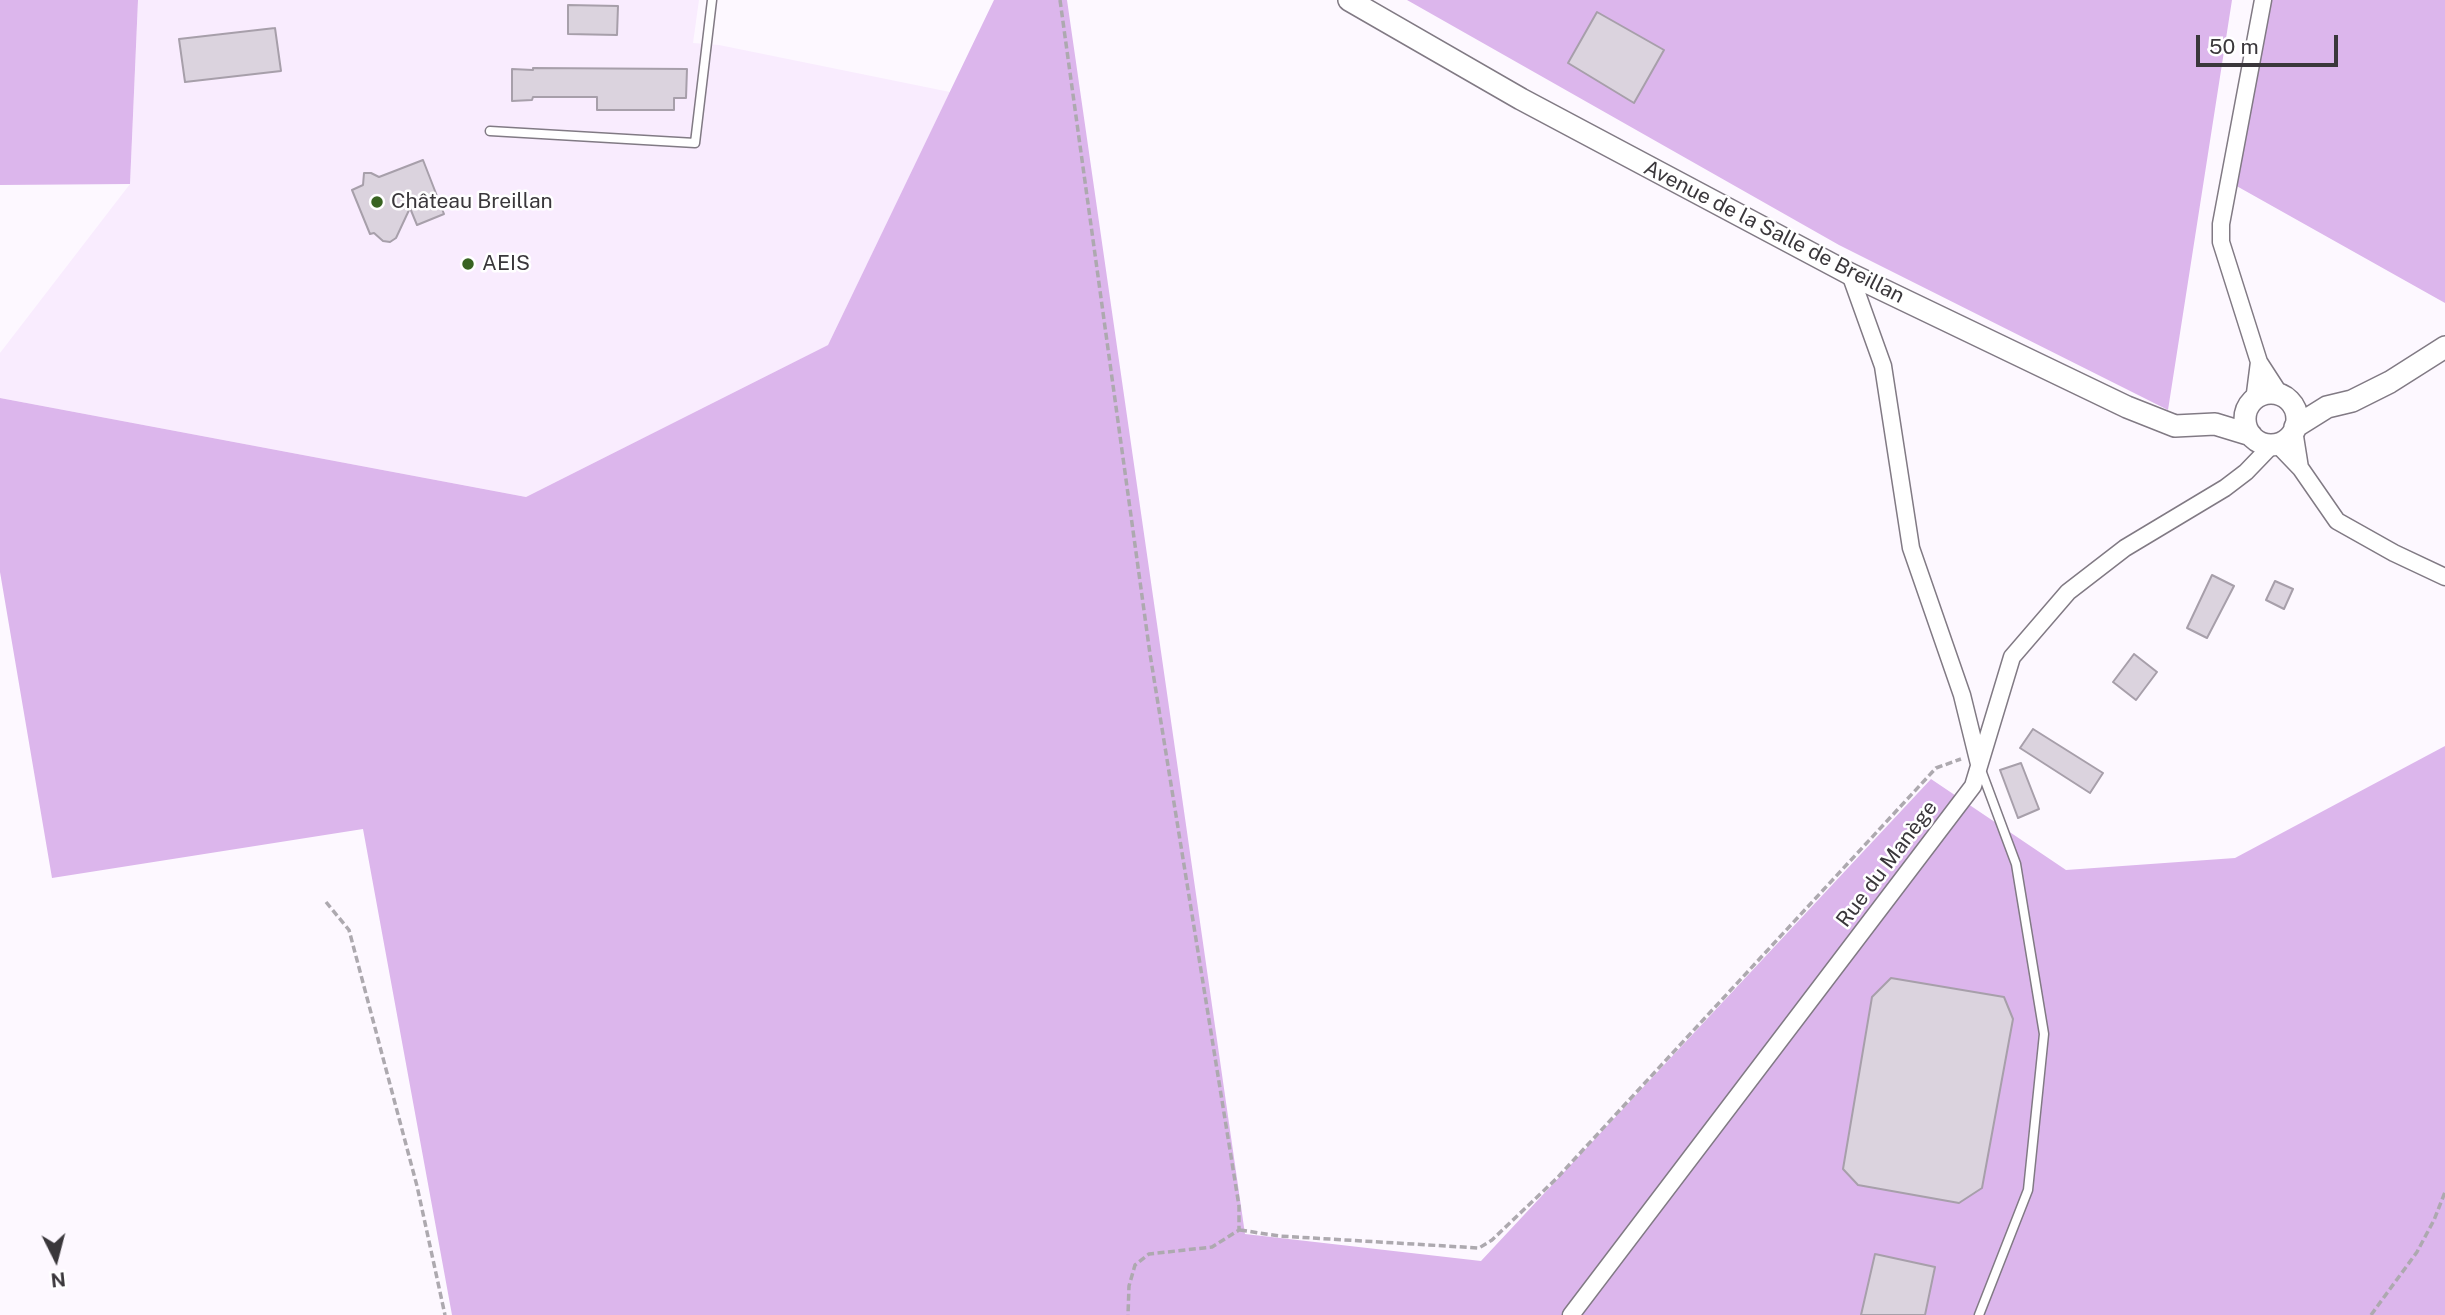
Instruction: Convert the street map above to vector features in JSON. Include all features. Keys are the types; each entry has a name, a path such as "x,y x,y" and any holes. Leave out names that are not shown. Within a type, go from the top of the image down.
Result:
{"street":[{"name":"Avenue de la Salle de Breillan","path":"1349,0 1521,99 1850,274 2127,407 2175,426 2215,424 2274,436 2337,521 2394,553 2445,577"},
{"path":"2263,0 2221,225 2221,242 2259,362 2283,397 2293,406 2296,414 2274,436"},
{"path":"1850,274 1883,366 1911,548 1962,695 1978,760"},
{"path":"2274,436 2327,407 2352,401 2390,382 2445,347"},
{"path":"2259,362 2252,402 2245,419 2274,436"},
{"path":"2252,402 2264,394 2327,407"},
{"name":"Avenue de la Salle de Breillan","path":"2215,424 2252,402"},
{"name":"Rue du Manège","path":"1571,1315 1973,786 1978,760 2012,657 2068,592 2125,548 2225,488 2246,472 2274,436"}],"lane":[{"path":"490,131 695,143 712,0"},
{"path":"1978,760 2016,864 2044,1034 2028,1190 1979,1315"}],"path":[{"path":"1060,0 1126,468 1135,550 1239,1206 1239,1230"},
{"path":"1128,1315 1129,1286 1135,1265 1149,1254 1212,1247 1239,1230 1279,1237 1479,1248 1492,1240 1557,1178 1936,768 1978,760"},
{"path":"326,902 349,930 417,1186 445,1315"},
{"path":"2371,1315 2417,1252 2445,1192"}],"shaded area":[{"path":"0,0 138,0 130,184 0,185"},
{"name":"AEIS","path":"138,0 699,0 693,43 719,45 950,92 828,345 526,497 0,398 0,353 130,184"},
{"path":"994,0 1067,0 1245,1234 1481,1261 1931,779 2066,870 2235,858 2445,746 2445,1315 452,1315 363,829 52,878 0,572 0,398 526,497 828,345"},
{"path":"1407,0 2232,0 2168,410 1839,245"},
{"path":"2260,0 2445,0 2445,303 2233,184"}],"building":[{"path":"568,5 618,6 617,35 568,34"},
{"path":"1597,12 1664,50 1634,103 1568,63"},
{"path":"275,28 281,71 185,82 179,39"},
{"path":"512,69 687,69 686,98 674,98 674,110 597,110 597,97 533,97 532,100 512,101"},
{"name":"Château Breillan","path":"423,160 444,214 417,225 410,208 396,238 390,242 383,241 374,233 370,234 352,190 363,185 364,173 379,177"},
{"path":"2212,575 2234,586 2207,638 2187,628"},
{"path":"2275,581 2293,589 2284,609 2266,600"},
{"path":"2134,654 2157,672 2136,700 2113,682"},
{"path":"2033,729 2103,773 2090,793 2020,748"},
{"path":"2021,763 2039,809 2018,818 2000,770"},
{"path":"1891,978 2004,997 2013,1019 1982,1188 1959,1203 1858,1185 1843,1169 1872,997"},
{"path":"1875,1254 1935,1267 1925,1315 1861,1315"}],"place":[{"name":"Château Breillan","path":"377,202"},
{"name":"AEIS","path":"468,264"}]}
